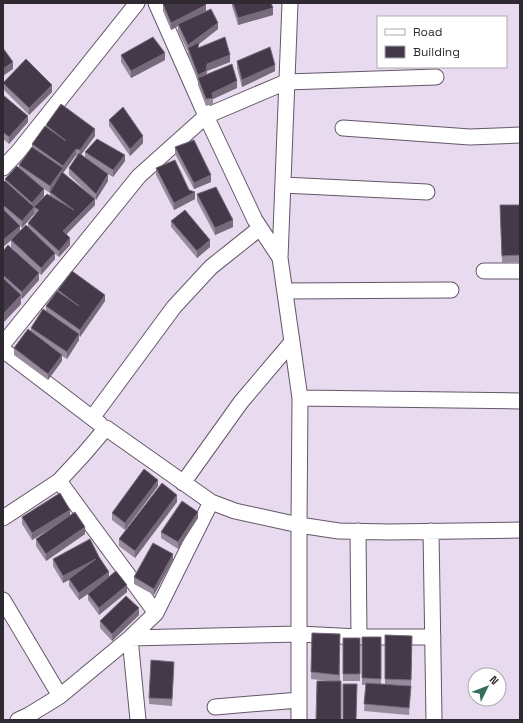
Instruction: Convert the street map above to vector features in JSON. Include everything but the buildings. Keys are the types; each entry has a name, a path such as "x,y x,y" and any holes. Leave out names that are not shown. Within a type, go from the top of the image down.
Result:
{"street":[{"path":"3,168 18,152 137,3"},
{"path":"156,3 206,116 255,220 280,258"},
{"path":"290,3 280,258 300,398 299,720"},
{"path":"3,344 139,176 206,116 286,82 436,77"},
{"path":"343,128 470,137 520,135"},
{"path":"283,185 427,192"},
{"path":"92,418 174,307 211,267 260,228"},
{"path":"484,271 520,271"},
{"path":"285,292 451,290"},
{"path":"183,483 241,402 291,343"},
{"path":"3,350 92,418 183,483 211,502 235,511 300,525 339,531 520,530"},
{"path":"300,398 520,400"},
{"path":"3,518 59,481 106,428"},
{"path":"59,481 156,613"},
{"path":"18,720 60,696 130,638 156,613 211,502"},
{"path":"358,531 359,637"},
{"path":"431,531 434,720"},
{"path":"3,600 60,696"},
{"path":"130,638 299,634 359,637 433,637"},
{"path":"130,638 138,720"},
{"path":"215,707 299,700"}]}
